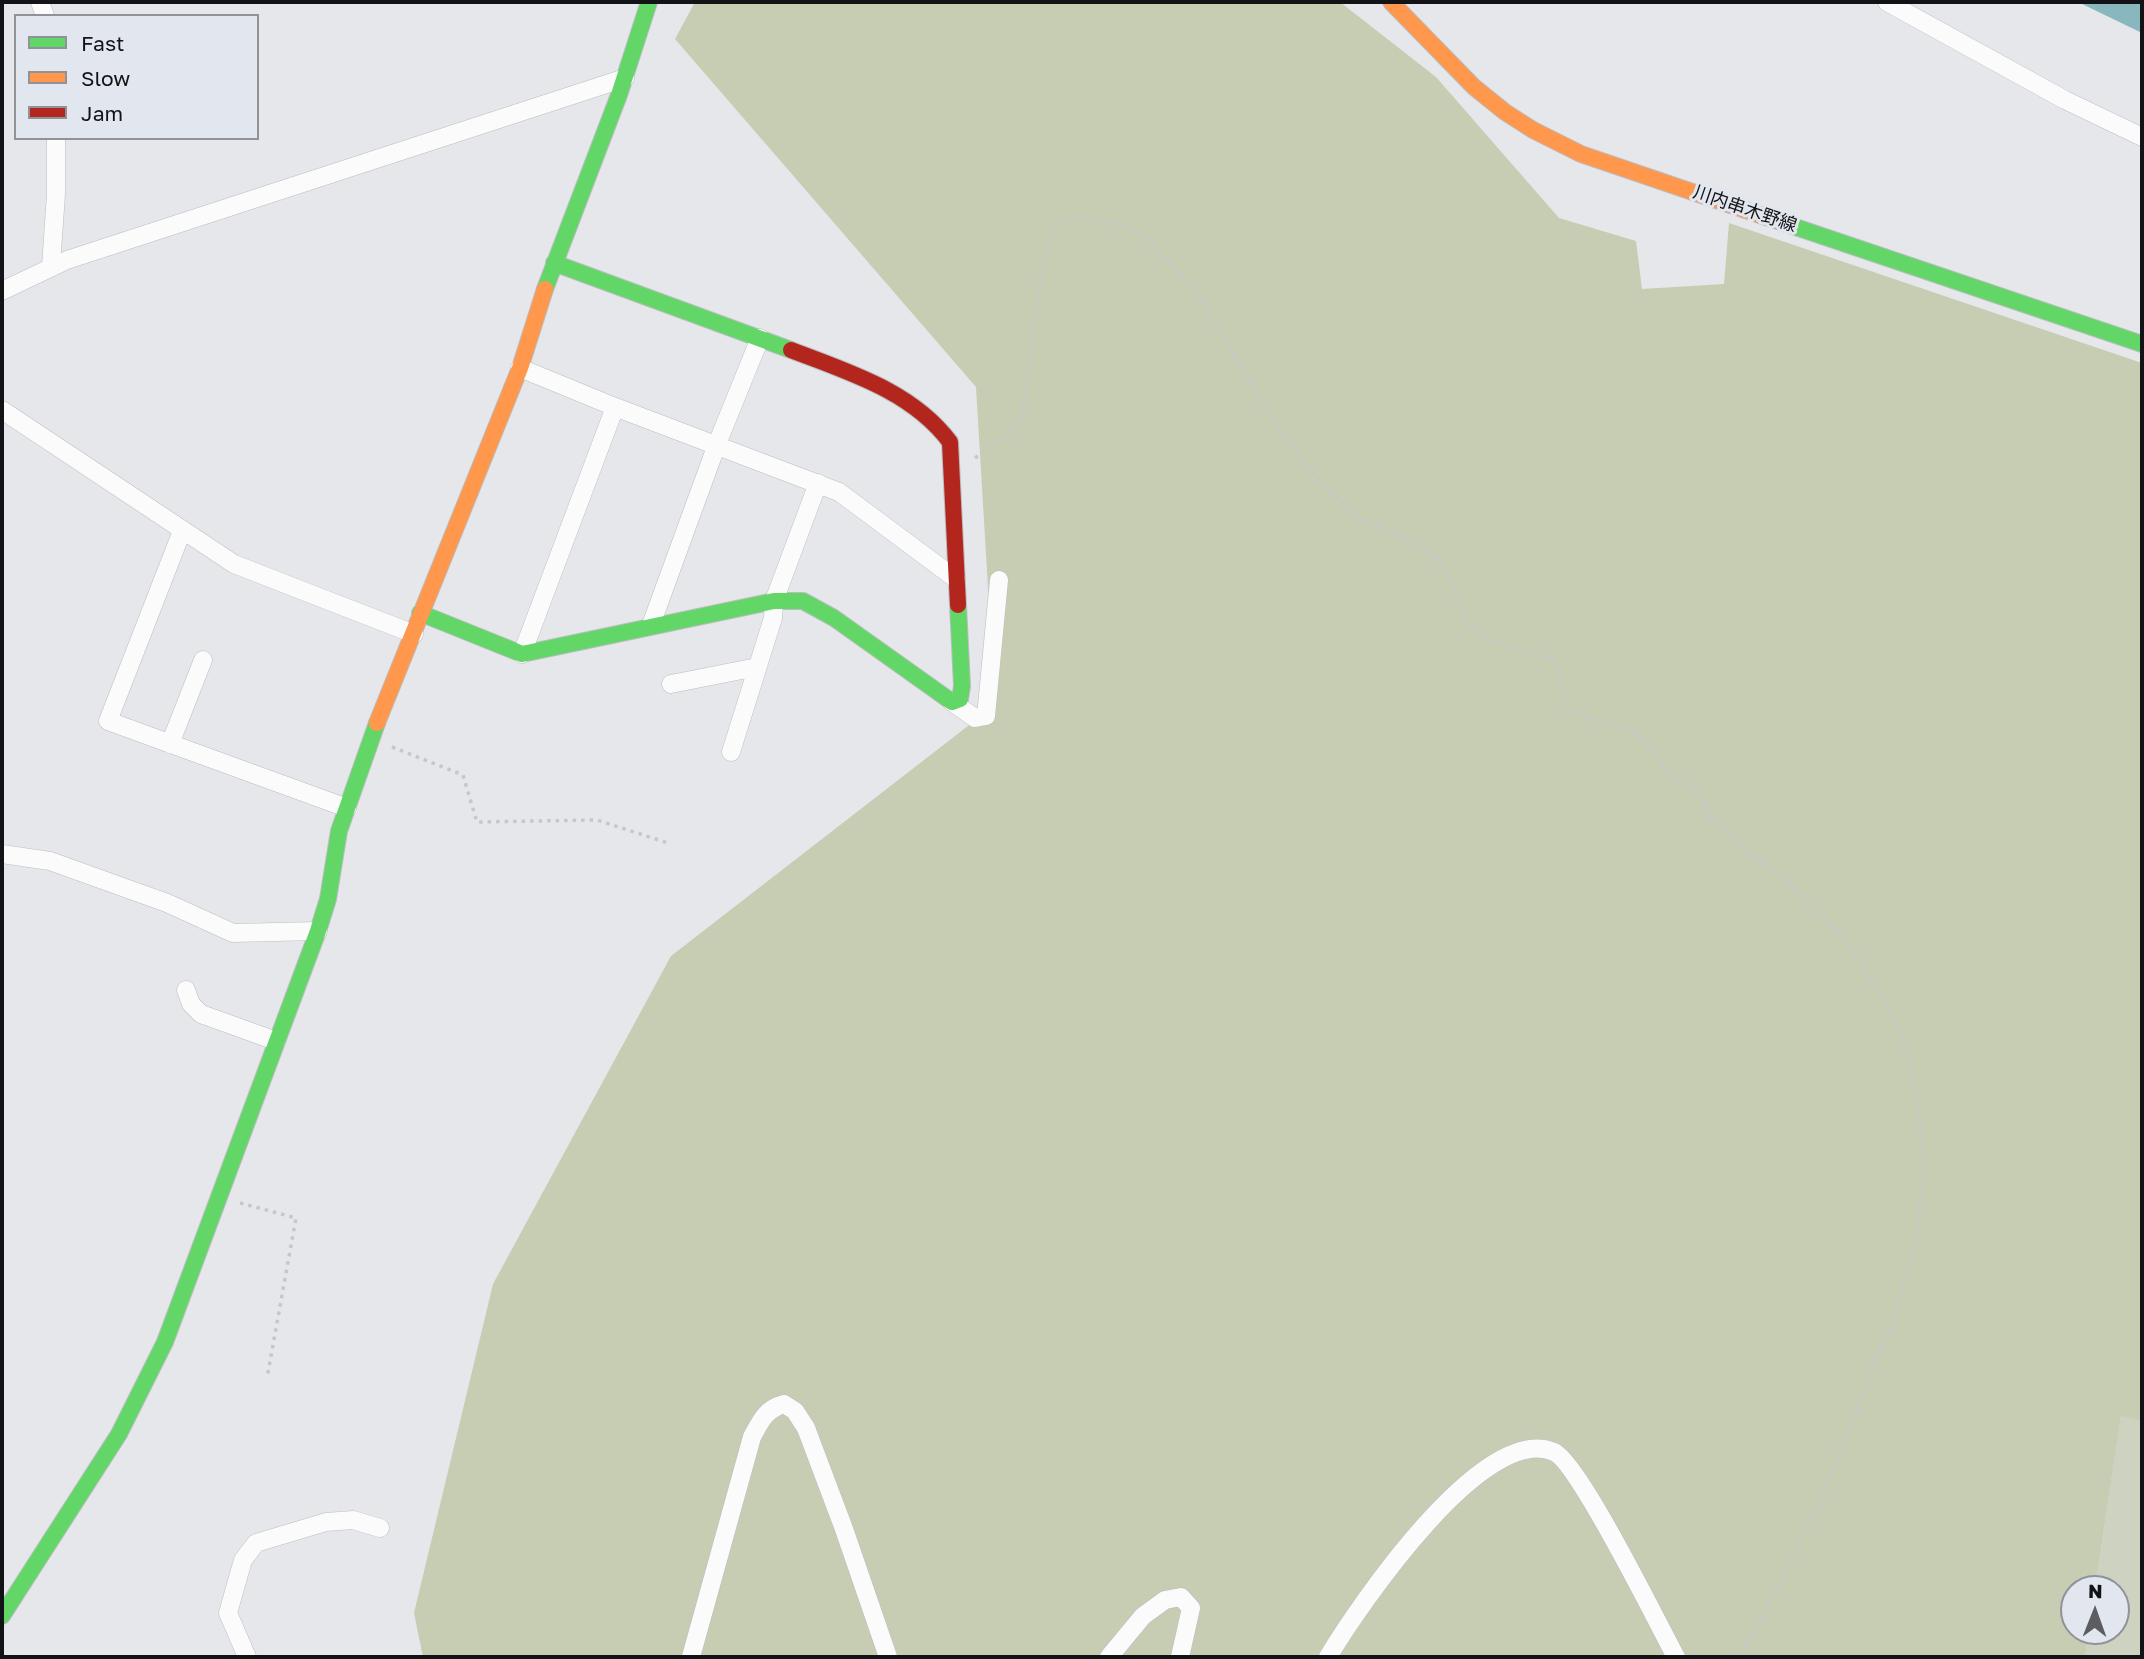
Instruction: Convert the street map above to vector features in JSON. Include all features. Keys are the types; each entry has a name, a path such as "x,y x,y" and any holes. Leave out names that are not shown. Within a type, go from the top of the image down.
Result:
{"street":[{"path":"2,1616 119,1434 165,1342 318,931 328,899 339,831 371,738 520,368 554,263 625,78 649,2"},
{"name":"川内串木野線","path":"1391,2 1464,79 1505,112 1548,139 1581,154 2142,344"},
{"path":"1887,2 2065,100 2142,137"},
{"path":"2,291 51,265 625,78"},
{"path":"51,265 56,194 56,140"},
{"path":"554,263 761,338 885,387 939,427 950,442 962,686 960,699 952,702"},
{"path":"651,625 717,444 761,338"},
{"path":"520,368 839,492 956,579"},
{"path":"522,654 615,407"},
{"path":"2,410 234,564 414,634"},
{"path":"731,752 772,618 774,601 818,483"},
{"path":"182,531 108,721 347,808"},
{"path":"420,613 522,654 774,601 803,601 834,618 975,718 986,716 999,580"},
{"path":"170,744 203,660"},
{"path":"671,684 757,667"},
{"path":"2,853 50,861 167,903 233,933 318,931"},
{"path":"186,990 191,1004 201,1014 276,1041"},
{"path":"691,1657 752,1437 772,1408 784,1404 795,1411 806,1428 845,1529 887,1657"},
{"path":"1328,1657 1350,1620 1404,1549 1473,1478 1503,1457 1527,1449 1553,1451 1563,1459 1588,1494 1676,1657"},
{"path":"247,1657 228,1613 243,1560 256,1543 326,1522 353,1520 380,1528"},
{"path":"1109,1657 1143,1616 1165,1600 1181,1597 1191,1608 1180,1657"}],"path":[{"path":"952,477 1017,427 1024,406 1038,292 1055,221 1081,217 1111,222 1141,234 1192,283 1283,435 1320,483 1362,520 1424,548 1445,567 1463,613 1474,630 1490,640 1553,659 1558,668 1566,707 1579,716 1630,731 1650,748 1673,781 1693,786 1699,792 1710,816 1746,852 1787,881 1840,934 1893,1015 1912,1069 1921,1130 1924,1176 1917,1230 1891,1329 1875,1357 1822,1498 1741,1657"},
{"path":"371,738 463,775 477,822 597,820 668,843"},
{"path":"218,1197 296,1218 267,1378"}],"green space":[{"path":"695,2 1340,2 1436,77 1559,218 1636,241 1642,289 1724,284 1729,223 2142,363 2142,1421 2121,1416 2097,1575 2060,1575 2060,1645 2087,1645 2085,1657 423,1657 414,1613 493,1284 671,956 995,705 976,387 675,39"},
{"path":"2121,1415 2142,1421 2142,1657 2085,1657 2087,1645 2130,1645 2130,1575 2097,1575"}],"water":[{"path":"2078,2 2142,2 2142,33"}],"traffic: fast":[{"path":"545,289 619,95 649,2"},
{"path":"1760,215 2142,344"},
{"path":"554,263 791,350"},
{"path":"420,613 522,654 774,601 803,601 834,618 952,702 960,699 962,686 958,605"},
{"path":"2,1616 119,1434 165,1342 318,931 328,899 339,831 377,723"}],"traffic: slow":[{"path":"1391,2 1474,87 1533,130 1581,154 1760,215"},
{"path":"377,723 520,368 545,289"}],"traffic: jam":[{"path":"791,350 856,375 898,396 935,424 950,442 958,605"}]}
